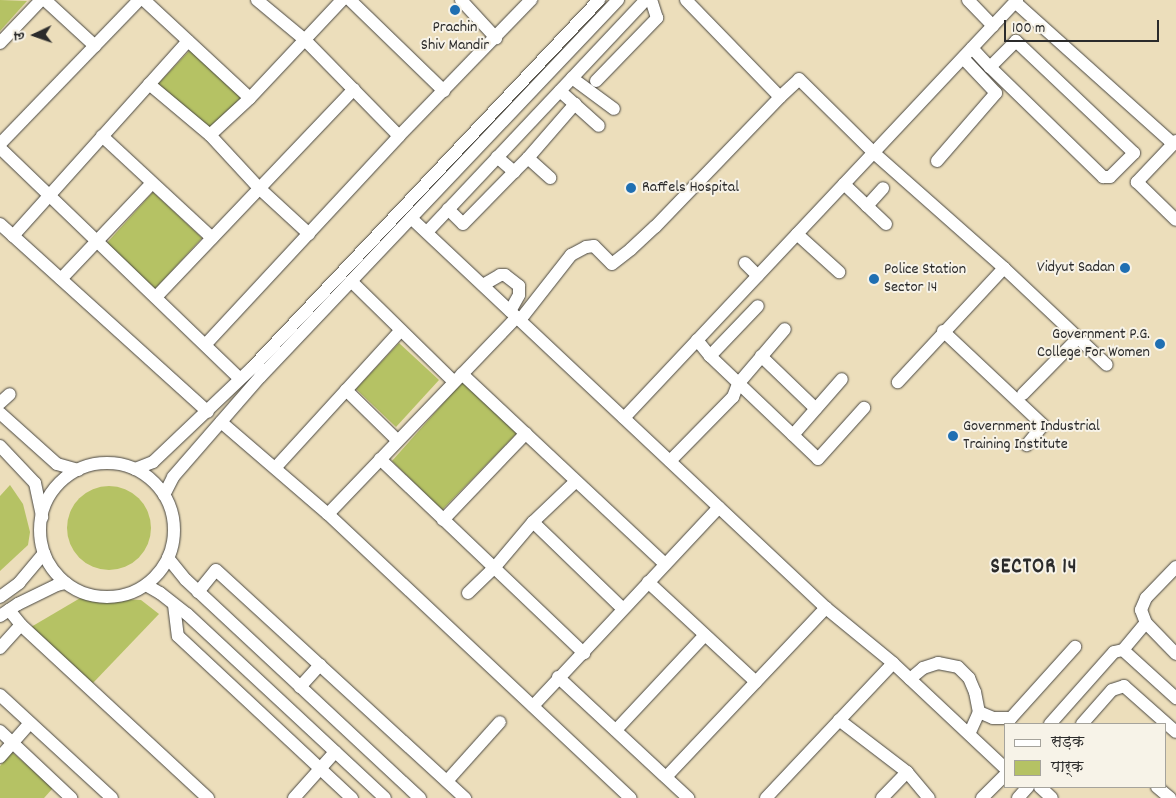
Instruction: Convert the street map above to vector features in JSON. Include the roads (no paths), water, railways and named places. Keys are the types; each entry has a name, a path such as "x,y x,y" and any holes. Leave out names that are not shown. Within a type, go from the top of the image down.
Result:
{"street":[{"path":"0,43 41,0"},
{"path":"45,0 95,46"},
{"path":"0,144 139,0"},
{"path":"144,0 250,98"},
{"path":"257,0 305,40 399,136"},
{"path":"210,135 250,98 342,0"},
{"path":"350,0 444,92"},
{"path":"461,0 496,38"},
{"path":"206,344 399,136 444,92 531,0"},
{"path":"135,469 153,462 208,412 599,0"},
{"path":"164,495 173,477 260,377 618,0"},
{"path":"426,232 646,0"},
{"path":"596,81 656,18 651,0"},
{"path":"686,0 780,97"},
{"path":"624,418 1016,1 1175,142 1137,182 1176,220"},
{"path":"974,2 993,26"},
{"path":"13,236 188,41"},
{"path":"967,53 990,66 1104,177 1110,177 1134,153 1016,41 990,66"},
{"path":"937,161 996,93 967,53"},
{"path":"572,78 614,109"},
{"path":"328,514 458,378 571,255 586,247 594,246 612,264 655,227 799,78 874,153 1004,268 1107,365"},
{"path":"149,84 210,135 259,188 309,234"},
{"path":"156,297 354,89"},
{"path":"560,91 599,126"},
{"path":"448,209 463,224 528,158 575,104"},
{"path":"102,136 212,238"},
{"path":"0,148 95,241 206,344 240,379"},
{"path":"497,157 514,172"},
{"path":"528,158 550,178"},
{"path":"61,279 152,183"},
{"path":"844,184 886,224"},
{"path":"867,206 882,188"},
{"path":"412,218 826,608 894,663 1004,767"},
{"path":"0,224 208,412"},
{"path":"797,234 839,272"},
{"path":"745,263 758,276"},
{"path":"898,382 943,331 1004,268"},
{"path":"483,285 500,275 505,275 519,286 516,316"},
{"path":"351,281 401,330 526,433 665,564"},
{"path":"710,356 758,306"},
{"path":"670,461 733,397 738,384 785,329"},
{"path":"276,467 401,330"},
{"path":"943,331 1043,425 1027,445"},
{"path":"1023,394 1078,338"},
{"path":"697,340 738,384 818,459 864,408"},
{"path":"761,356 816,409"},
{"path":"793,435 842,379"},
{"path":"346,390 397,440"},
{"path":"0,403 10,394"},
{"path":"0,413 57,464 78,470"},
{"path":"222,422 328,514 630,798"},
{"path":"443,520 526,433"},
{"path":"2,450 35,483 42,517 41,541 44,553 53,570 66,583 78,591 106,598 127,594 146,585 159,573 168,558 174,532 173,520 164,495 151,480 135,469 106,463 78,470 61,482 49,498 42,517"},
{"path":"380,459 584,653"},
{"path":"468,594 495,567 533,522 576,481"},
{"path":"533,706 558,677 584,653 719,507"},
{"path":"533,522 623,609"},
{"path":"0,597 18,583 44,553"},
{"path":"168,558 198,592 418,797"},
{"path":"1176,567 1146,598 1141,610 1146,623 1176,654"},
{"path":"198,592 216,570 466,798"},
{"path":"648,582 756,682"},
{"path":"66,583 57,585 5,613 21,625 208,798"},
{"path":"146,585 174,605 384,798"},
{"path":"174,605 178,636 352,798"},
{"path":"666,777 826,608"},
{"path":"1051,723 1114,652 1123,650 1146,623"},
{"path":"0,648 21,625"},
{"path":"616,730 705,635"},
{"path":"977,716 1010,718 1075,647"},
{"path":"1123,650 1176,698"},
{"path":"766,798 894,663"},
{"path":"910,679 923,668 938,663 958,667 969,678 972,685 977,716 969,734"},
{"path":"300,687 320,665"},
{"path":"558,677 688,798"},
{"path":"1083,723 1112,690 1124,686 1166,723"},
{"path":"0,695 112,798"},
{"path":"839,720 907,772 929,798"},
{"path":"447,781 500,722"},
{"path":"0,757 30,723"},
{"path":"1166,723 1176,732"},
{"path":"0,731 13,742 62,796"},
{"path":"294,798 335,752"},
{"path":"882,798 907,772"},
{"path":"982,798 1004,776"},
{"path":"1018,798 1027,788"},
{"path":"1041,788 1052,798"},
{"path":"1158,788 1170,798"}],"place":[{"name":"Prachin Shiv Mandir","path":"455,10"},
{"name":"Raffels Hospital","path":"631,188"},
{"name":"Vidyut Sadan","path":"1125,268"},
{"name":"Police Station Sector 14","path":"874,279"},
{"name":"Government P.G. College For Women","path":"1160,344"},
{"name":"Government Industrial Training Institute","path":"953,436"}],"district":[{"name":"SECTOR 14","path":"1034,568"}]}
